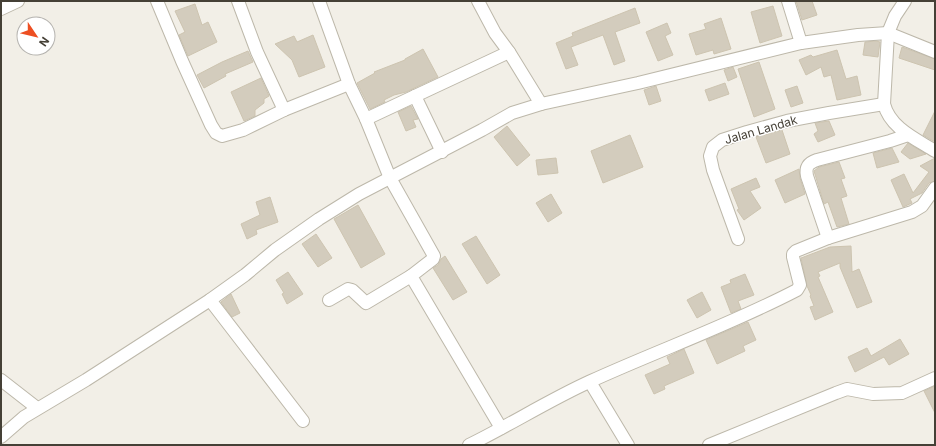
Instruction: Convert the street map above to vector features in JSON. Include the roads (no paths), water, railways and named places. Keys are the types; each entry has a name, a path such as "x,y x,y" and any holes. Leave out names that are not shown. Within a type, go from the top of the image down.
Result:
{"street":[{"path":"1,10 18,1"},
{"path":"158,1 191,82 211,126 216,133 222,136 243,130 284,110 349,84"},
{"path":"238,1 257,52 284,110"},
{"path":"319,1 349,84 366,119 390,178 434,256 433,259 411,276 366,303 352,290 348,289 329,300"},
{"path":"478,1 496,33 541,104"},
{"path":"788,1 801,43"},
{"path":"905,1 895,16 888,33 884,104 890,117 908,135 935,151"},
{"path":"1,437 37,408 86,380 210,300 245,275 275,250 319,219 359,194 442,152 512,113 541,104 638,83 801,43 858,35 888,33 935,52"},
{"path":"366,119 509,52"},
{"path":"415,96 442,152"},
{"name":"Jalan Landak","path":"738,239 713,170 710,156 713,146 722,140 787,121 829,112 884,104"},
{"path":"828,238 807,176 807,165 810,162 908,135"},
{"path":"469,445 590,382 720,327 797,290 800,285 792,254 796,250 828,238 912,212 922,206 935,188"},
{"path":"411,276 501,428"},
{"path":"210,300 303,421"},
{"path":"709,445 836,393 848,390 874,394 902,393 935,378"},
{"path":"1,380 37,408"},
{"path":"590,382 628,445"}]}
